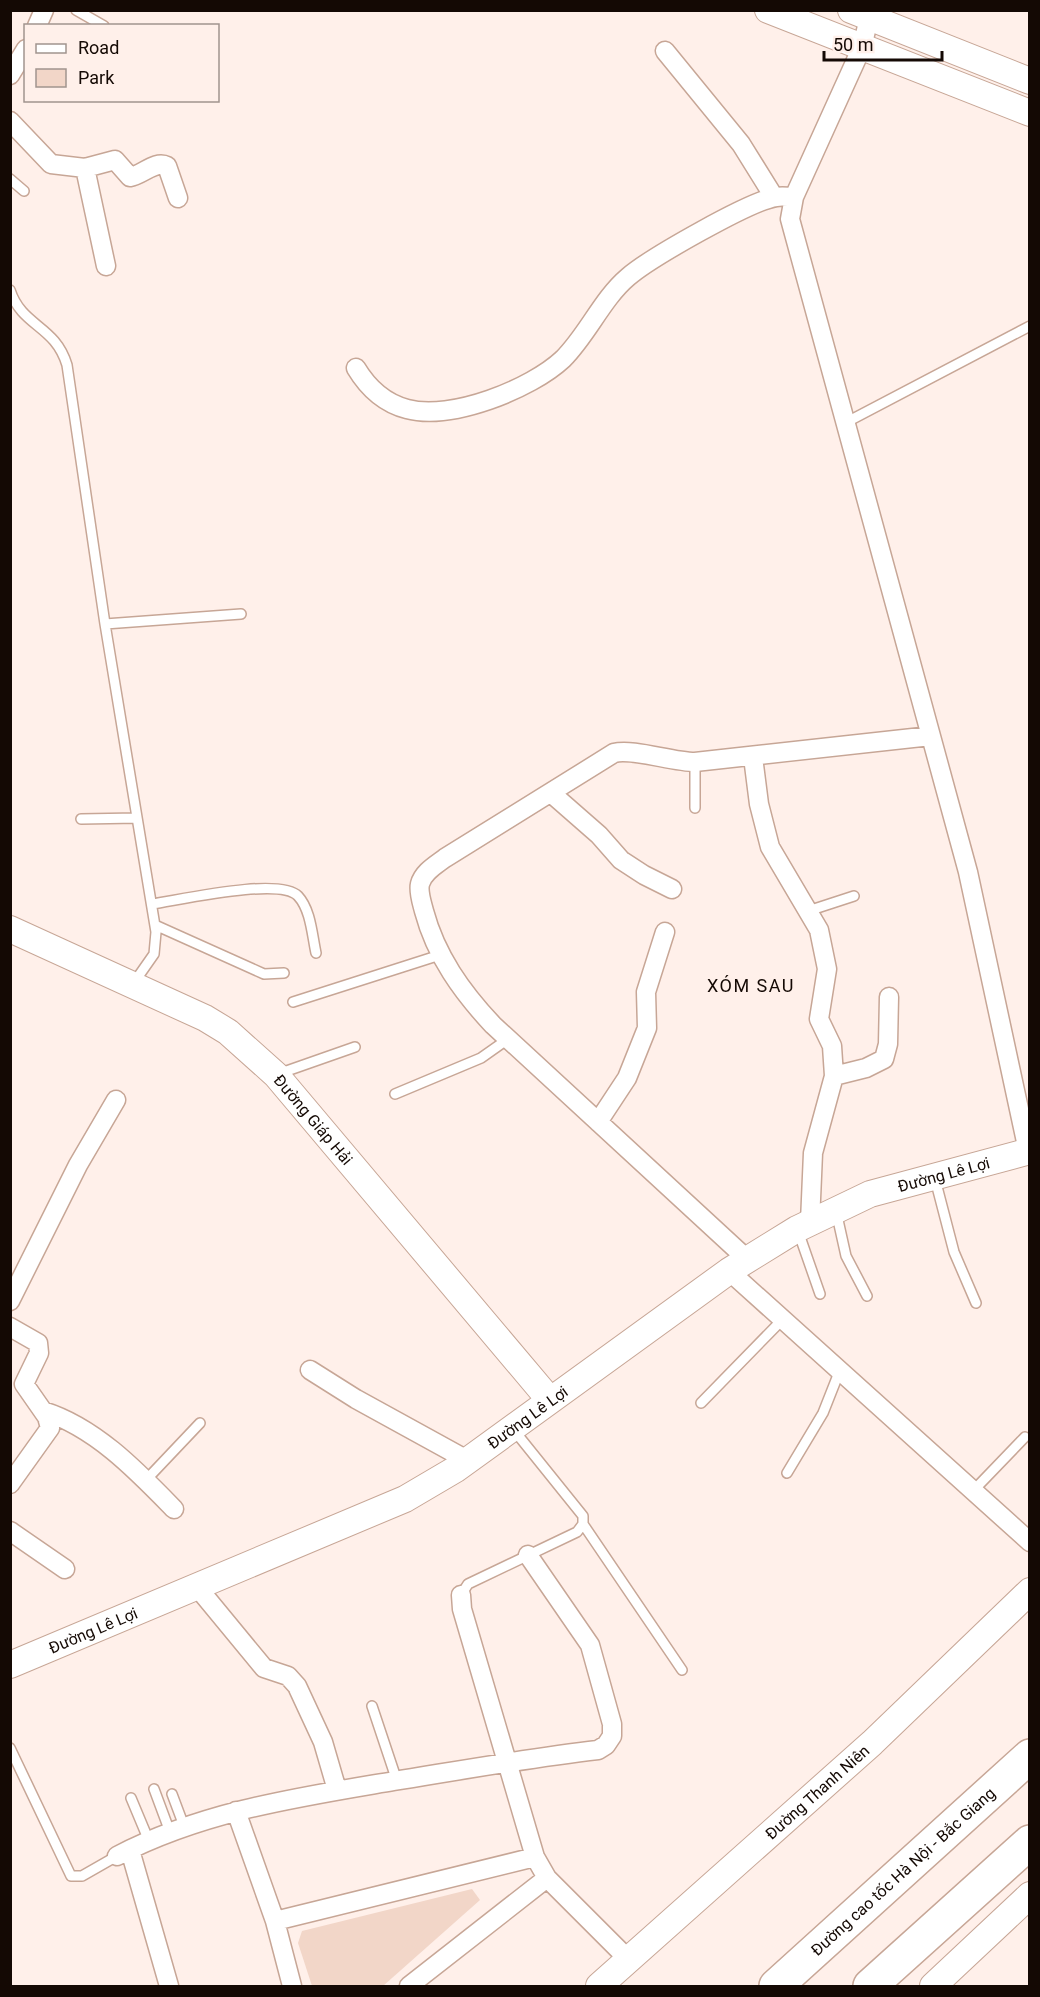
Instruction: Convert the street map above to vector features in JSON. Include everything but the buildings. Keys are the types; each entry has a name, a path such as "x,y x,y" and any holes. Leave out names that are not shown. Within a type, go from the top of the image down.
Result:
{"highway":[{"name":"Đường cao tốc Hà Nội - Bắc Giang","path":"776,1986 1029,1756"},
{"path":"870,1986 1029,1842"}],"main road":[{"path":"768,10 1029,113"},
{"path":"864,13 1029,81"},
{"name":"Đường Giáp Hải","path":"10,929 220,1027 276,1075 549,1399"},
{"name":"Đường Lê Lợi","path":"10,1665 386,1508 467,1460 738,1265 836,1209 870,1194 1029,1151"},
{"name":"Đường Thanh Niên","path":"599,1986 872,1743 1029,1591"},
{"path":"933,1986 1029,1895"}],"street":[{"path":"38,24 44,10"},
{"path":"864,13 861,48 794,197 790,212 791,227 968,872 1029,1151"},
{"path":"665,51 741,144 774,197"},
{"path":"10,75 24,52"},
{"path":"10,121 51,164 85,168 114,160 130,177 164,164 167,166 178,198"},
{"path":"85,168 106,266"},
{"path":"356,368 375,393 408,410 436,411 470,405 498,396 540,376 562,359 594,323 613,294 637,271 711,227 774,197 794,197"},
{"path":"931,736 695,762 675,762 619,752 446,858 426,873 420,885 420,899 440,955 467,998 598,1122 738,1265 783,1319 1029,1542"},
{"path":"753,757 759,804 770,847 808,911 824,947 827,969 819,1019 832,1046 834,1076 813,1153 803,1226"},
{"path":"551,794 599,835 621,860 672,889"},
{"path":"598,1122 627,1078 647,1028 646,992 665,932"},
{"path":"834,1076 866,1068 884,1059 888,1044 890,997"},
{"path":"10,1301 78,1165 116,1100"},
{"path":"10,1327 38,1343 39,1353 24,1384 49,1422 47,1435 10,1484"},
{"path":"310,1370 356,1399 467,1460"},
{"path":"43,1411 57,1415 90,1434 146,1480 174,1509"},
{"path":"10,1532 65,1569"},
{"path":"169,1986 124,1853 177,1829 236,1811 337,1790 507,1761 598,1750 606,1745 612,1736 610,1710 590,1645 528,1555"},
{"path":"198,1588 264,1668 288,1676 297,1686 309,1706 323,1742 337,1790"},
{"path":"461,1595 462,1609 536,1857 548,1878 629,1960"},
{"path":"236,1811 275,1921 292,1986"},
{"path":"275,1921 536,1857"},
{"path":"409,1986 548,1878"}],"lane":[{"path":"76,10 100,24"},
{"path":"10,179 24,191"},
{"path":"10,290 25,317 57,341 67,365 105,624 155,925 153,954 132,986"},
{"path":"845,423 1029,326"},
{"path":"105,624 241,614"},
{"path":"695,762 695,808"},
{"path":"81,819 137,818"},
{"path":"152,904 222,892 287,888 297,895 305,906 316,953"},
{"path":"808,911 854,896"},
{"path":"155,925 264,974 284,972"},
{"path":"293,1002 440,955"},
{"path":"395,1094 481,1058 508,1039"},
{"path":"276,1075 355,1047"},
{"path":"935,1177 954,1252 976,1303"},
{"path":"836,1209 846,1256 867,1296"},
{"path":"803,1226 820,1294"},
{"path":"701,1403 783,1319"},
{"path":"787,1473 823,1413 840,1370"},
{"path":"146,1480 200,1423"},
{"path":"512,1427 583,1516 583,1524 682,1670"},
{"path":"973,1491 1025,1437"},
{"path":"461,1595 468,1584 577,1532 583,1524"},
{"path":"372,1706 397,1781"},
{"path":"10,1748 71,1876 82,1876 124,1853"},
{"path":"153,1789 177,1829"},
{"path":"172,1794 177,1829"},
{"path":"131,1798 149,1841"}],"green space":[{"path":"472,1889 480,1900 383,1986 312,1986 298,1943 302,1931"}],"district":[{"name":"XÓM SAU","path":"751,985"}]}
